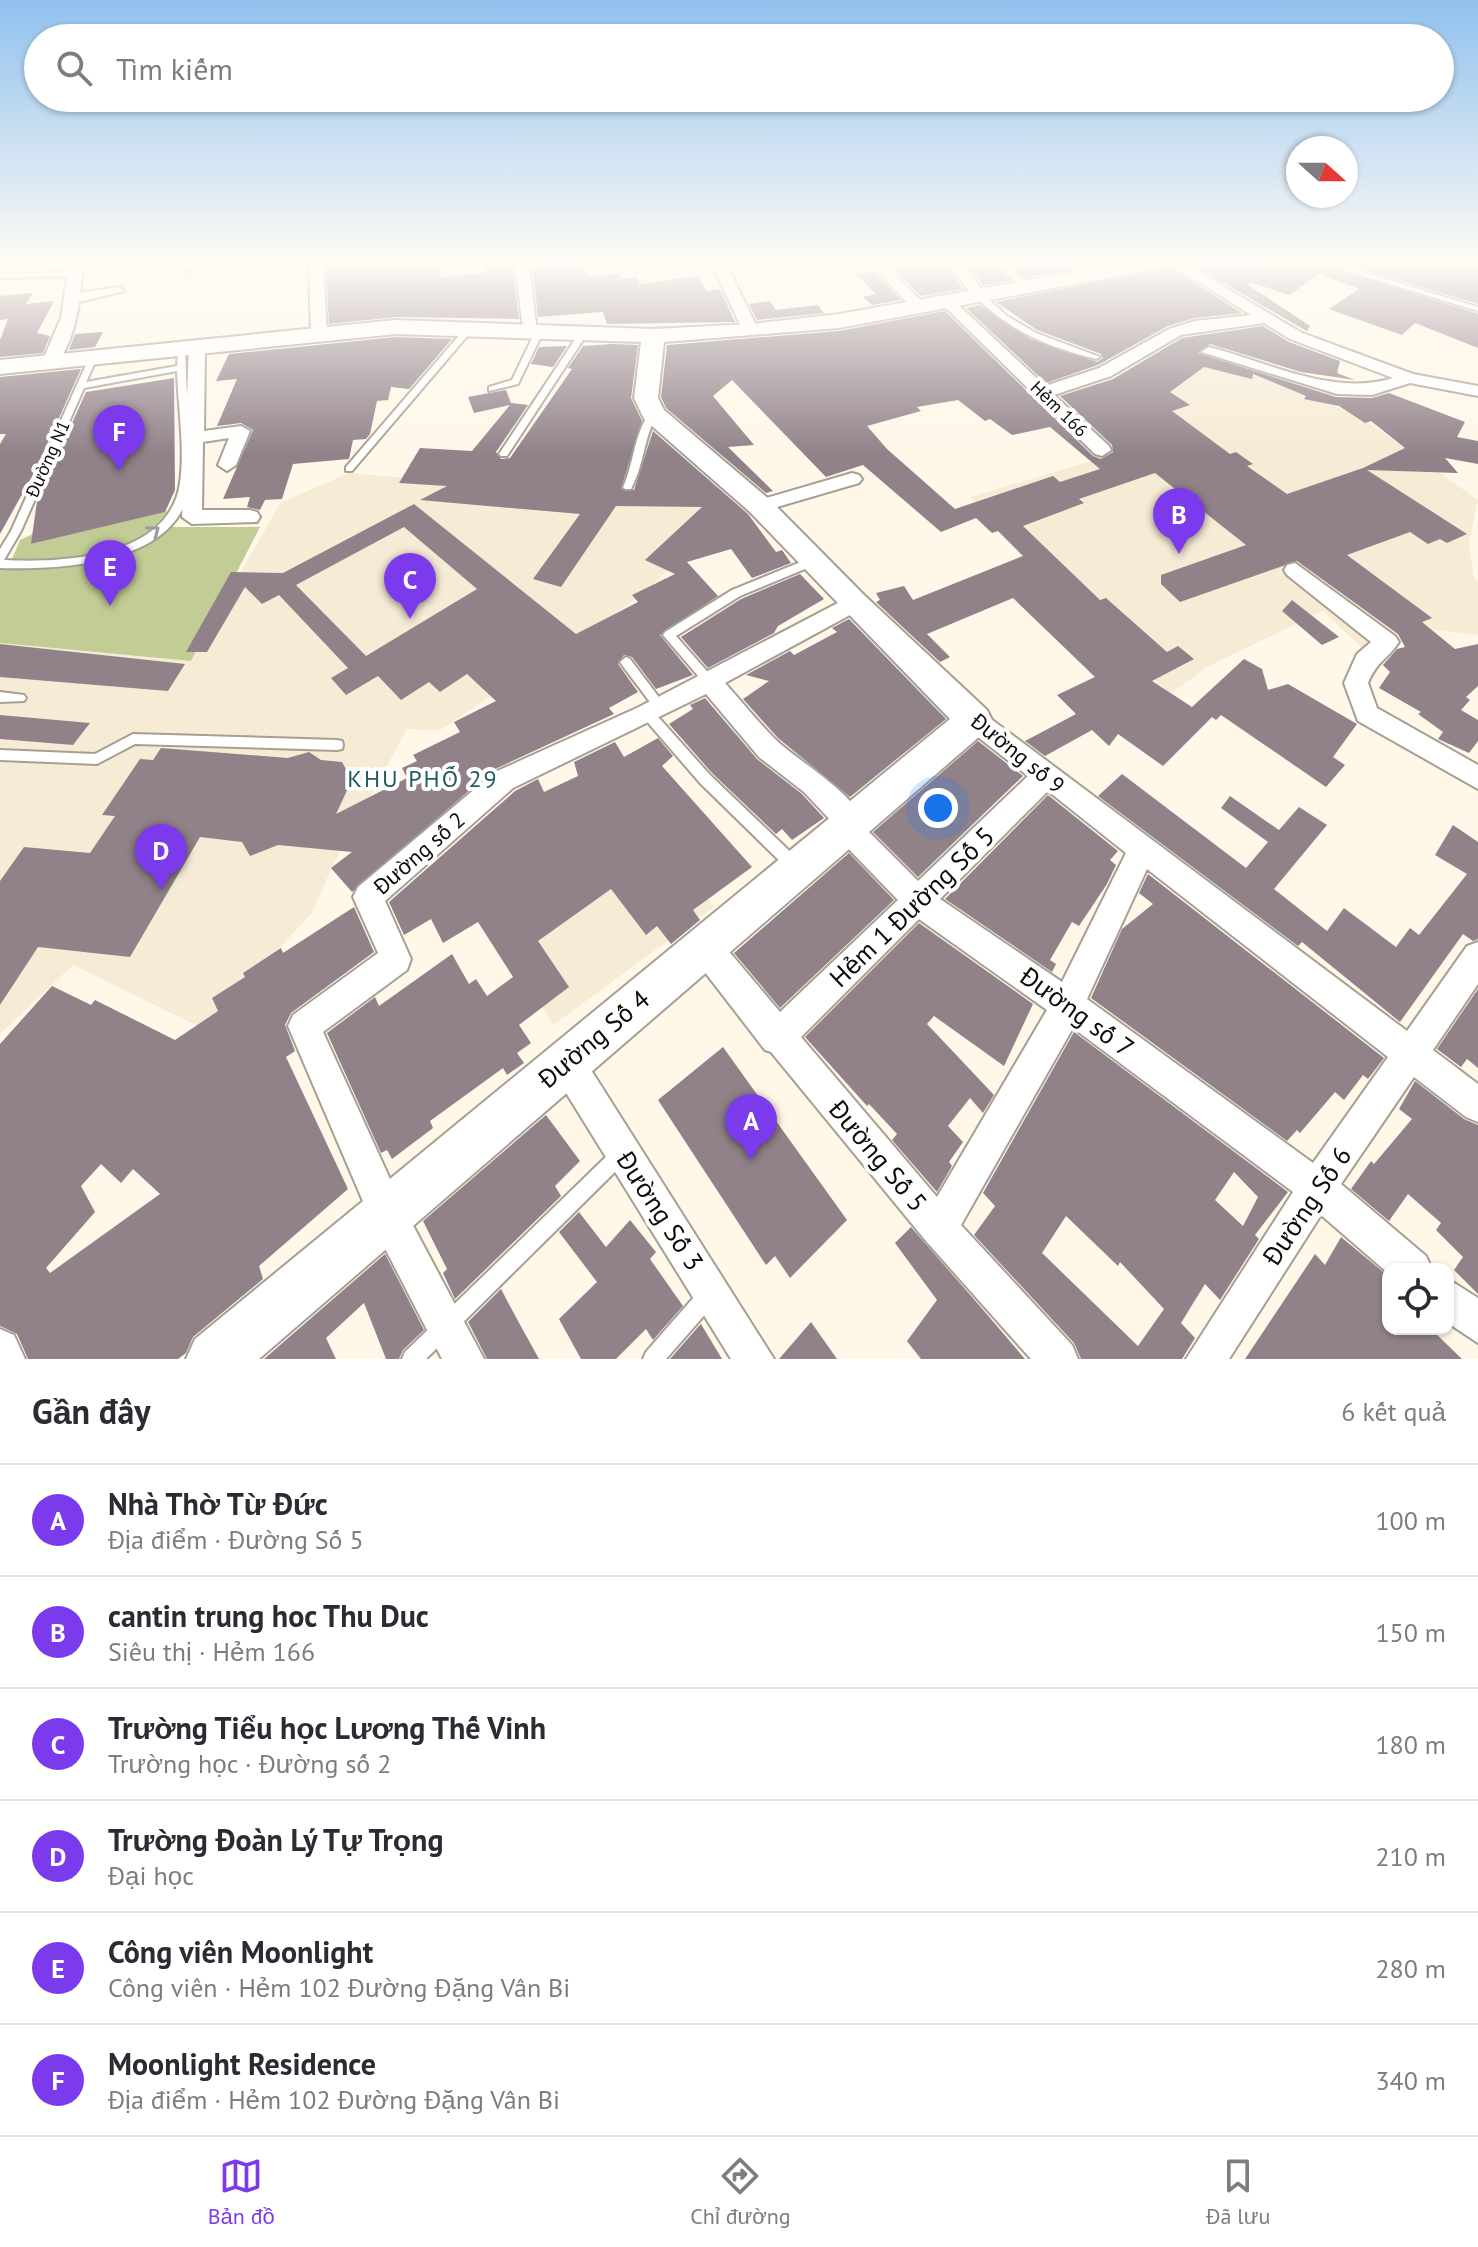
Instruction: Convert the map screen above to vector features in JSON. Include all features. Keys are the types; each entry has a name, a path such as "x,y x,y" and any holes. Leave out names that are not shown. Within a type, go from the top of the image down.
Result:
{"main road":[{"path":"0,367 93,358 186,355 319,333 391,327"},
{"path":"480,327 653,336 785,327"},
{"path":"653,336 646,398 653,414"},
{"name":"Đường số 9","path":"653,414 760,506 853,603 974,720"},
{"name":"Đường Số 4","path":"215,1359 974,720"}],"street":[{"path":"50,362 65,327"},
{"path":"319,327 319,333"},
{"name":"Hẻm 166","path":"974,327 1102,450"},
{"path":"1042,393 1105,372 1175,332 1190,327"},
{"path":"1282,327 1296,336 1409,378 1478,391"},
{"path":"1209,352 1337,389 1372,390 1409,378"},
{"path":"186,355 194,438 192,517 250,517"},
{"path":"194,438 241,431 227,465"},
{"path":"760,506 852,479"},
{"path":"1295,570 1387,642 1365,660 1356,683 1367,714 1478,778"},
{"name":"Đường số 2","path":"387,1214 304,1026 396,959 368,897 504,780 654,711 853,603"},
{"name":"Đường số 7","path":"709,681 768,749 813,784 918,901 1068,1005 1317,1188 1406,1263"},
{"name":"Đường số 9","path":"974,720 1478,1105"},
{"name":"Hẻm 1 Đường Số 5","path":"777,1038 1046,776"},
{"path":"939,1228 1068,1005 1142,850"},
{"name":"Đường Số 5","path":"705,947 777,1038 939,1228 1058,1359"},
{"path":"1410,1055 1478,957"},
{"name":"Đường Số 6","path":"1206,1359 1317,1188 1410,1055"},
{"name":"Đường Số 3","path":"567,1063 754,1359"},
{"path":"387,1214 464,1359"},
{"path":"1454,1303 1478,1323"},
{"path":"0,1349 5,1359"}],"lane":[{"path":"349,469 471,327"},
{"path":"1022,327 1067,351 1096,357"},
{"path":"492,389 515,382 536,330"},
{"path":"504,454 583,334"},
{"path":"0,561 67,565 98,559 142,540 172,516 185,485 186,355 81,386"},
{"name":"Đường N1","path":"0,561 93,358"},
{"path":"628,487 641,461 644,427 653,414"},
{"path":"709,681 669,635 736,593 813,561"},
{"path":"626,662 654,711 705,779 797,868"},
{"path":"0,697 20,698"},
{"path":"0,755 97,759 133,739 337,745"},
{"path":"412,1359 623,1153"},
{"path":"653,1359 712,1291"}],"shaded area":[{"path":"1189,365 1264,376 1362,418 1478,500 1469,543 1474,579 1478,581 1478,635 1432,630 1365,651 1323,611 1207,667 1170,694 970,497 1122,452"},
{"path":"349,473 715,505 719,519 642,595 440,730 407,729 332,867 312,913 204,1029 73,965 0,1034 0,643 191,661 280,503"},
{"path":"645,819 714,907 553,1025 490,921"}],"green space":[{"path":"168,511 143,535 115,550 83,558 49,561 12,559 20,540 35,533 31,544"},
{"path":"166,527 260,527 191,661 0,643 0,569 77,566 101,561"}],"building":[{"path":"5,327 40,327 37,333 50,336 43,353 0,357 0,340"},
{"path":"858,327 962,327 1093,456 1101,459 1113,452 1112,445 1060,396 1113,379 1182,338 1265,327 1289,342 1340,361 1337,373 1355,380 1301,372 1210,344 1198,353 1336,397 1372,398 1389,393 1465,422 1457,437 1478,441 1478,464 1445,458 1458,473 1367,470 1467,534 1447,543 1440,539 1428,544 1410,532 1347,555 1432,618 1422,622 1455,649 1478,644 1478,686 1466,697 1470,700 1461,710 1478,720 1478,741 1469,753 1438,739 1443,732 1418,714 1421,712 1379,688 1390,672 1383,665 1397,649 1405,647 1398,634 1297,561 1180,602 1161,584 1161,575 1246,545 1155,473 1079,499 1084,503 1023,526 1100,600 1106,598 1167,652 1178,646 1194,659 1152,681 1192,707 1244,659 1262,669 1268,690 1288,684 1357,724 1333,757 1345,765 1326,787 1221,715 1216,720 1212,717 1163,766 1118,734 1109,746 1092,730 1045,756 1025,741 1076,714 1057,695 1095,677 1013,598 927,634 950,657 940,662 876,602 880,600 876,593 904,586 913,600 1023,556 998,531 992,533 976,518 941,532 863,465 826,477 732,380 713,396 754,445 728,447 773,491 766,493 666,408 661,397 667,345","holes":["1204,367 1252,379 1253,374 1306,396 1304,399 1339,406 1365,423 1371,421 1405,448 1363,468 1287,494 1247,466 1253,464 1236,452 1230,454 1172,411 1190,405 1170,392","958,400 985,421 990,419 1012,435 1050,427 1100,469 1060,482 1053,476 955,509 887,449 867,426 921,411 917,407"]},
{"path":"987,327 1014,327 1031,339 1097,362 1103,358 1101,354 1033,327 1165,327 1098,365 1046,383"},
{"path":"1381,327 1410,327 1402,335"},
{"path":"1426,327 1478,327 1478,348"},
{"path":"103,332 95,347 69,350 75,334"},
{"path":"396,337 452,339 409,389 391,387 388,400 377,401 370,434 366,439 353,440 349,459 293,464 282,499 265,500 260,510 247,507 250,497 223,499 253,430 241,423 217,426 237,379 216,381 229,354"},
{"path":"638,345 631,398 642,421 621,489 634,490 653,431 748,514 776,552 782,550 791,563 752,578 731,549 687,562 718,596 660,635 693,675 656,689 632,657 624,655 618,664 638,692 609,708 614,714 493,770 352,892 331,868 352,852 278,845 250,856 242,842 200,837 130,957 38,947 0,1005 0,881 24,847 90,853 115,816 102,815 140,759 153,760 161,748 288,758 309,752 321,760 342,762 352,780 336,814 407,778 402,768 417,761 413,755 460,732 454,722 496,701 467,674 440,692 429,682 401,700 378,676 346,695 331,678 348,668 279,595 262,604 245,587 207,652 186,652 231,572 283,573 414,504 576,634 638,602 632,595 675,574 645,560 702,507 616,506 561,587 533,579 580,514 420,500 447,486 399,483 420,448 472,451 510,405 474,413 468,397 506,390 511,403 528,405 496,452 501,459 510,458 572,369 568,368 583,346","holes":["404,527 477,589 366,656 296,585"]},
{"path":"567,346 553,367 531,364 539,347"},
{"path":"81,369 35,471 0,534 0,444 6,434 0,434 0,377"},
{"path":"174,378 175,490 165,512 31,544 37,501 86,392"},
{"path":"800,574 824,599 778,626 774,633 708,668 681,637 741,599"},
{"path":"1292,600 1339,637 1322,645 1282,611"},
{"path":"849,619 946,719 850,797 778,738 743,699 769,681 746,675 790,651 794,655 837,632 832,628"},
{"path":"0,644 185,664 168,691 0,677"},
{"path":"705,698 757,759 802,794 824,818 792,840 782,829 776,834 712,773 669,724 693,709 690,705"},
{"path":"0,715 90,723 73,745 0,739"},
{"path":"658,738 673,756 662,766 752,867 693,910 700,920 671,944 657,926 646,935 611,889 538,941 569,987 519,1025 531,1043 517,1053 524,1063 507,1075 503,1068 430,1121 433,1128 392,1159 387,1150 381,1153 327,1033 375,997 379,1006 452,954 469,984 476,979 487,996 513,977 478,922 443,943 431,919 404,935 389,902 515,791 538,779 544,792 578,776 574,762 615,742 624,757"},
{"path":"978,741 1023,776 918,877 873,832"},
{"path":"1122,774 1246,868 1268,842 1221,808 1230,796 1279,830 1299,807 1327,825 1274,889 1327,931 1344,908 1396,947 1410,928 1419,935 1467,874 1435,855 1453,825 1478,842 1478,939 1473,941 1463,934 1400,1022 1302,942 1298,946 1098,796"},
{"path":"1048,795 1118,851 1110,860 1116,865 1107,884 1079,926 1072,922 1050,960 1056,964 1052,972 945,899"},
{"path":"849,853 894,900 780,1008 734,953"},
{"path":"1148,874 1384,1058 1368,1079 1363,1075 1344,1100 1335,1092 1300,1133 1297,1130 1287,1141 1091,998 1122,929 1153,904 1139,893"},
{"path":"354,907 374,952 291,1013 285,1025 295,1051 286,1057 348,1189 259,1266 263,1279 193,1337 186,1353 178,1359 28,1359 17,1334 0,1326 0,1044 52,986 91,1005 95,1000 175,1040 218,1011 212,998 245,977 243,973 281,948 283,953","holes":["101,1164 121,1183 133,1169 160,1194 50,1273 46,1268 95,1212 81,1186"]},
{"path":"919,923 1033,1004 1004,1066 934,1016 927,1024 994,1095 983,1113 970,1098 948,1126 963,1142 949,1162 952,1166 937,1192 892,1140 897,1134 869,1104 867,1106 805,1037"},
{"path":"1478,989 1478,1068 1467,1059 1461,1067 1437,1049"},
{"path":"1074,1032 1288,1192 1255,1235 1259,1239 1220,1300 1205,1284 1181,1323 1195,1338 1182,1359 1081,1359 1074,1343 974,1235 995,1206 983,1193","holes":["1234,1172 1258,1197 1243,1226 1215,1200","1066,1216 1118,1266 1120,1262 1164,1309 1138,1346 1042,1253"]},
{"path":"723,1047 847,1220 790,1278 775,1256 766,1265 658,1100"},
{"path":"1415,1081 1464,1119 1478,1125 1478,1294 1454,1270 1463,1257 1436,1230 1441,1223 1408,1194 1389,1221 1351,1189 1371,1161 1374,1164 1412,1119 1399,1109"},
{"path":"546,1115 580,1161 555,1186 561,1196 455,1299 443,1273 447,1269 423,1221"},
{"path":"579,1212 606,1247 630,1220 656,1252 650,1259 683,1306 653,1340 646,1329 616,1359 581,1359 559,1319 597,1282 559,1232"},
{"path":"911,1227 1025,1359 921,1359 907,1341 937,1300 895,1243"},
{"path":"1341,1237 1382,1271 1382,1335 1437,1335 1462,1359 1245,1359 1315,1254 1325,1265"},
{"path":"385,1254 424,1330 403,1350 399,1359 386,1359 364,1303 326,1338 336,1359 264,1359"},
{"path":"501,1289 539,1359 487,1359 468,1322"},
{"path":"811,1322 837,1359 779,1359"},
{"path":"701,1324 722,1359 670,1359 698,1327"}],"place":[{"name":"Moonlight Residence","path":"119,471"},
{"name":"cantin trung hoc Thu Duc","path":"1179,554"},
{"name":"Công viên Moonlight","path":"110,606"},
{"name":"Trường Tiểu học Lương Thế Vinh","path":"410,619"},
{"name":"Trường Đoàn Lý Tự Trọng","path":"161,890"},
{"name":"Nhà Thờ Từ Đức","path":"751,1160"}],"district":[{"name":"KHU PHỐ 29","path":"423,779"}]}
